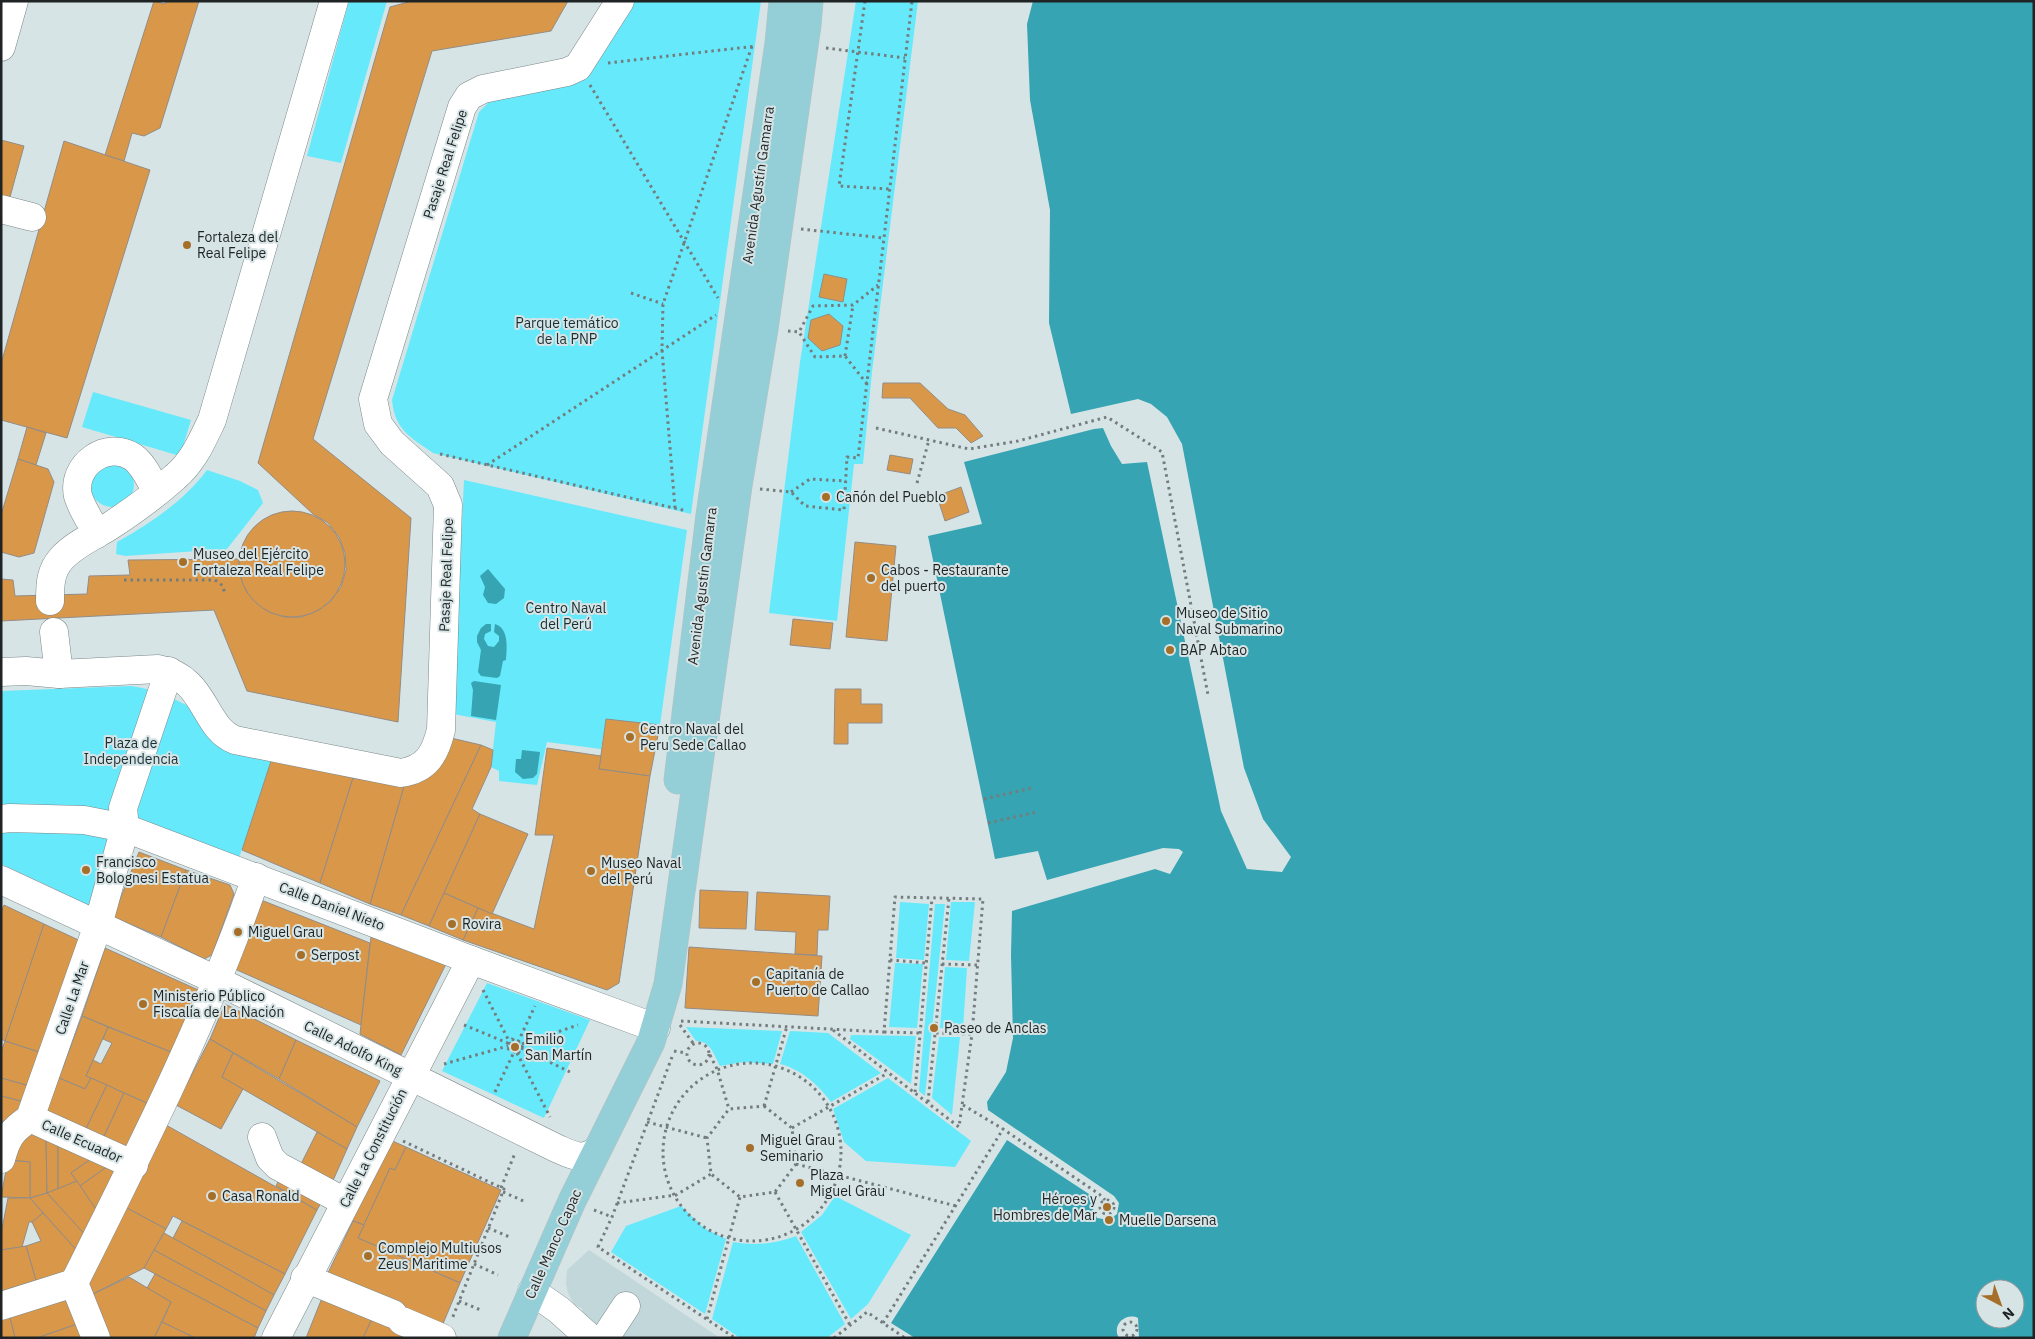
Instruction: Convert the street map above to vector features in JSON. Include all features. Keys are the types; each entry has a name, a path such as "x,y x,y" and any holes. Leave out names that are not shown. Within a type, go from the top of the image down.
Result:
{"main road":[{"name":"Avenida Agustín Gamarra","path":"586,1154 624,1062 665,1029 668,984 676,938 688,833 738,486 778,227 791,44 783,1"},
{"name":"Avenida Agustín Gamarra","path":"665,1029 653,981 662,925 710,516 791,44 808,1"},
{"name":"Calle Manco Capac","path":"512,1338 586,1154"},
{"name":"Calle Manco Capac","path":"494,1338 586,1154"}],"street":[{"path":"1,47 14,1"},
{"path":"50,601 50,580 61,559 72,549 130,513 157,492 176,476 198,451 212,420 334,1"},
{"path":"578,67 620,1"},
{"name":"Pasaje Real Felipe","path":"169,671 184,679 200,697 222,733 235,740 402,773 411,771 428,761 437,747 441,730 448,505 440,486 392,443 378,424 373,399 462,107 469,96 483,89 567,72 578,67"},
{"path":"1,209 32,217"},
{"path":"97,534 78,495 78,481 83,468 93,457 104,452 119,452 133,457 142,466 157,492"},
{"path":"54,632 59,674"},
{"path":"1,672 26,671 59,674 158,669 169,671"},
{"name":"Calle La Mar","path":"30,1118 98,925 125,828 123,808 169,671"},
{"name":"Calle Daniel Nieto","path":"1,819 70,819 109,823 125,828 471,960 665,1029"},
{"path":"1,1306 74,1282 134,1164 216,980 256,877"},
{"name":"Calle Adolfo King","path":"1,880 216,980 410,1076 586,1154"},
{"name":"Calle La Constitución","path":"276,1338 305,1278 471,960"},
{"path":"1,1159 10,1133 30,1118"},
{"name":"Calle Ecuador","path":"30,1118 134,1164"},
{"path":"262,1137 270,1158 278,1166 345,1202"},
{"path":"305,1278 397,1317 447,1329"},
{"path":"74,1282 96,1338"},
{"path":"532,1292 558,1310 590,1338"},
{"path":"605,1338 626,1306"}],"path":[{"path":"865,1 839,186 890,189"},
{"path":"738,486 791,492 805,506 844,510 847,457 858,458 912,2 907,1"},
{"path":"720,301 578,67 752,46 791,44 905,58"},
{"path":"675,508 662,350 662,304 752,46"},
{"path":"778,227 884,238"},
{"path":"846,356 814,357 799,332 813,306 853,305 878,284"},
{"path":"631,293 662,304"},
{"path":"853,305 846,356 867,384"},
{"path":"487,465 717,314"},
{"path":"876,428 969,448 1018,442 1107,417 1162,452 1208,695"},
{"path":"916,482 929,440"},
{"path":"440,454 710,516"},
{"path":"791,492 810,479 846,481"},
{"path":"124,580 215,580 223,586 225,595"},
{"path":"984,799 1032,788"},
{"path":"988,823 1037,812"},
{"path":"833,1030 960,1127 972,1034 983,899 896,897 884,1032"},
{"path":"915,1092 932,898"},
{"path":"928,1102 949,898"},
{"path":"890,960 926,963"},
{"path":"942,964 978,964"},
{"path":"481,985 509,1044"},
{"path":"539,997 520,1045 518,1054 507,1048 512,1039 520,1045 572,1073"},
{"path":"441,1017 509,1044"},
{"path":"520,1045 581,1024"},
{"path":"665,1029 787,1026 833,1030 920,1033"},
{"path":"764,1106 787,1026"},
{"path":"665,1029 693,1043"},
{"path":"665,1029 674,1051 598,1247 735,1338"},
{"path":"936,1033 972,1034"},
{"path":"699,1042 709,1049 707,1060 703,1064 691,1064 686,1053 688,1047 693,1043 699,1042"},
{"path":"440,1066 509,1044"},
{"path":"674,1051 686,1053"},
{"path":"492,1098 515,1052"},
{"path":"515,1052 550,1117"},
{"path":"709,1055 717,1069 729,1109"},
{"path":"744,1063 776,1066 789,1070 809,1083 824,1098 829,1107 840,1141 841,1152 838,1175 825,1205 810,1222 797,1231 769,1241 747,1242 729,1239 704,1226 689,1212 676,1195 663,1159 662,1147 666,1126 675,1105 689,1086 717,1069 744,1063"},
{"path":"792,1128 888,1073"},
{"path":"963,1105 1004,1129 1105,1200 1109,1200 1114,1205 1108,1214 1100,1210 1101,1203 1105,1200"},
{"path":"764,1106 792,1128 796,1164 775,1192 740,1197 711,1174 707,1138 729,1109 764,1106"},
{"path":"647,1122 707,1138"},
{"path":"883,1323 1004,1129"},
{"path":"382,1131 526,1202"},
{"path":"447,1329 488,1228 516,1150"},
{"path":"796,1164 956,1206"},
{"path":"616,1204 676,1195 711,1174"},
{"path":"775,1192 850,1325"},
{"path":"707,1319 740,1197"},
{"path":"488,1228 512,1238"},
{"path":"474,1264 498,1275"},
{"path":"459,1301 484,1311"},
{"path":"834,1338 867,1312 905,1338"},
{"path":"1127,1322 1134,1323 1137,1327 1137,1332 1131,1337 1123,1332 1122,1328 1127,1322"}],"shaded area":[{"path":"1033,1 2034,1 2034,1338 1139,1338 1138,1318 1129,1317 1118,1324 1117,1333 1119,1338 915,1338 891,1323 1007,1140 1095,1198 1093,1209 1097,1218 1109,1220 1117,1214 1119,1203 1114,1196 988,1110 987,1102 1006,1072 1013,1038 1012,911 1155,869 1170,874 1183,852 1179,849 1163,848 1047,880 1038,851 995,859 928,536 982,524 964,462 1103,428 1122,464 1147,462 1221,811 1247,869 1282,872 1291,857 1263,819 1244,768 1182,444 1167,417 1151,404 1138,399 1071,414 1049,323 1050,210 1030,100 1027,24"},
{"path":"488,569 505,589 504,598 496,604 488,603 483,595 485,587 480,576"},
{"path":"486,624 491,624 491,631 485,634 484,639 488,646 494,647 499,641 499,636 494,632 495,624 500,626 505,634 506,660 503,661 500,676 497,678 481,676 478,672 481,650 477,642 477,636 481,628"},
{"path":"474,681 501,685 496,720 471,716 473,690 471,683"},
{"path":"522,750 540,752 537,774 533,778 523,779 515,772 516,759 521,759"},
{"path":"589,1250 720,1338 566,1338 583,1309 574,1304 568,1293 566,1284 567,1270"}],"green space":[{"path":"349,1 387,1 341,163 307,156"},
{"name":"Parque temático de la PNP","path":"634,1 761,1 691,514 433,453 411,437 400,426 396,419 392,400 479,112 491,100 505,95 587,78"},
{"path":"856,1 918,1 872,372 863,464 854,464 837,621 769,613 800,362"},
{"path":"93,392 191,420 180,456 82,427"},
{"path":"116,463 128,469 133,476 133,494 128,501 121,506 108,507 100,504 93,497 90,481 93,473 100,466"},
{"path":"207,470 240,481 258,490 263,503 227,549 125,556 116,554 117,542 166,510 188,492"},
{"name":"Centro Naval del Perú","path":"464,480 687,530 660,725 606,719 601,749 547,742 537,785 499,781 499,771 491,767 496,722 453,714"},
{"name":"Plaza de Independencia","path":"131,686 167,696 185,704 204,714 272,758 239,858 135,817 1,812 1,691"},
{"path":"79,829 111,837 94,911 52,896 55,889 1,864 1,833"},
{"path":"900,902 929,904 924,960 896,958"},
{"path":"951,902 975,902 969,961 946,960"},
{"path":"935,904 945,904 925,1096 919,1091"},
{"path":"895,963 923,964 917,1028 889,1027"},
{"path":"945,967 967,968 963,1029 940,1028"},
{"path":"487,983 590,1020 544,1118 442,1071"},
{"path":"686,1027 782,1031 773,1064 743,1062 720,1066 708,1046 701,1041 696,1041"},
{"path":"790,1031 828,1033 881,1073 831,1102 808,1078 788,1066 780,1064"},
{"path":"851,1035 916,1036 911,1084 850,1039"},
{"path":"939,1037 960,1037 952,1115 932,1098"},
{"path":"888,1078 971,1141 955,1167 866,1161 844,1142 833,1109"},
{"path":"835,1196 911,1235 868,1304 851,1319 801,1232 822,1215"},
{"path":"681,1206 704,1228 726,1239 705,1314 611,1252 626,1226"},
{"path":"796,1236 845,1324 827,1338 740,1338 712,1319 733,1242 764,1244"}],"building":[{"path":"154,1 165,4 166,1 199,1 160,128 144,136 132,133 124,161 105,155"},
{"path":"412,1 568,1 551,31 432,51 313,439 411,518 398,722 247,691 214,610 1,621 1,579 13,580 15,596 87,594 89,576 130,575 128,560 239,559 240,575 246,591 256,603 269,612 285,617 301,617 317,611 330,602 341,587 346,570 345,553 339,537 328,523 313,514 258,463 390,7"},
{"path":"1,140 24,146 10,197 1,195"},
{"path":"64,141 150,170 67,438 1,420 1,364"},
{"path":"824,274 847,279 843,302 819,297"},
{"path":"829,314 843,326 840,345 822,351 808,338 811,320"},
{"path":"883,383 920,383 948,409 965,415 983,436 971,443 956,428 938,428 910,398 882,398"},
{"path":"27,427 46,433 36,465 18,459"},
{"path":"890,455 913,459 910,474 887,470"},
{"path":"18,459 48,469 54,482 34,553 19,557 1,552 1,515"},
{"path":"961,487 969,512 945,521 937,496"},
{"path":"292,511 312,515 330,526 341,544 345,564 341,584 330,602 312,613 292,617 272,613 254,602 243,584 239,564 243,544 254,526 272,515"},
{"path":"855,542 896,546 887,641 846,637"},
{"path":"793,619 833,623 830,649 790,645"},
{"path":"835,689 861,689 861,704 882,704 882,723 848,723 848,744 834,744"},
{"name":"Centro Naval del Peru Sede Callao","path":"606,719 660,725 650,776 599,769"},
{"path":"451,738 481,745 401,915 370,904 404,786 420,779"},
{"path":"481,745 493,750 491,767 472,809 480,814 429,926 401,915"},
{"name":"Museo Naval del Perú","path":"547,748 601,756 599,769 650,776 619,983 607,990 463,940 478,908 534,929 554,835 535,835"},
{"path":"272,758 353,778 320,883 242,850"},
{"path":"353,778 404,786 370,904 320,883"},
{"path":"480,814 528,834 492,914 444,893"},
{"path":"139,852 186,870 161,937 113,917"},
{"path":"186,870 230,885 234,894 212,955 204,959 161,937"},
{"path":"700,890 748,892 746,929 699,928"},
{"path":"757,892 830,896 828,930 818,930 817,955 795,954 796,932 755,930"},
{"path":"444,893 478,908 463,940 429,926"},
{"name":"Serpost","path":"256,898 370,943 361,1025 228,966"},
{"path":"4,905 44,924 5,1041 1,1039 1,912"},
{"path":"44,924 85,943 45,1054 5,1041"},
{"path":"371,937 446,964 401,1055 360,1034"},
{"path":"689,947 822,956 818,1016 685,1008"},
{"name":"Ministerio Público Fiscalía de La Nación","path":"105,948 205,993 176,1054 82,1016"},
{"path":"225,1004 296,1040 279,1079 210,1039"},
{"path":"82,1016 108,1027 86,1076 91,1078 85,1089 59,1078"},
{"path":"108,1027 176,1054 151,1105 86,1076 93,1060 101,1064 112,1043 103,1039"},
{"path":"210,1039 233,1053 222,1077 243,1089 221,1129 176,1105"},
{"path":"296,1040 380,1081 357,1127 279,1079"},
{"path":"5,1041 45,1054 33,1087 1,1078 1,1052"},
{"path":"233,1053 357,1127 347,1149 222,1077"},
{"path":"1,1078 33,1087 28,1103 1,1096"},
{"path":"59,1078 85,1089 91,1078 107,1085 84,1133 44,1115"},
{"path":"107,1085 124,1093 102,1141 84,1133"},
{"path":"124,1093 151,1105 128,1152 102,1141"},
{"path":"1,1096 28,1103 4,1124 1,1123"},
{"name":"Casa Ronald","path":"166,1125 317,1210 285,1274 173,1216 166,1229 125,1207"},
{"path":"29,1126 46,1135 47,1193 30,1198 30,1162 8,1160"},
{"path":"317,1132 347,1149 331,1185 299,1168"},
{"path":"46,1135 58,1141 58,1189 47,1193"},
{"path":"388,1139 406,1147 395,1170 390,1168 364,1225 351,1220"},
{"path":"58,1141 98,1154 71,1173 77,1181 58,1189"},
{"path":"406,1147 501,1190 460,1283 358,1238 390,1168 395,1170"},
{"path":"98,1154 115,1161 80,1186 71,1173"},
{"path":"8,1160 30,1162 30,1198 1,1197"},
{"path":"115,1161 124,1166 99,1214 80,1186"},
{"path":"280,1178 322,1201 317,1210 276,1186"},
{"path":"77,1181 99,1214 86,1236 47,1193"},
{"path":"47,1193 88,1238 79,1253 30,1198"},
{"path":"8,1198 30,1198 43,1213 32,1222 29,1222 22,1247 1,1250 1,1234"},
{"path":"125,1207 166,1229 144,1268 89,1296 84,1283"},
{"path":"43,1213 79,1253 68,1275 37,1284 26,1246 41,1241 32,1222"},
{"path":"182,1221 285,1274 274,1295 173,1238"},
{"name":"Complejo Multiusos Zeus Maritime","path":"353,1221 364,1225 358,1238 460,1283 442,1326 327,1275"},
{"path":"164,1233 274,1295 266,1311 154,1250"},
{"path":"26,1246 37,1284 1,1293 1,1250"},
{"path":"154,1250 266,1311 258,1328 144,1268"},
{"path":"155,1274 258,1328 254,1338 195,1338 162,1322 171,1302 147,1288"},
{"path":"129,1277 171,1302 154,1338 106,1338 89,1296"},
{"path":"70,1290 80,1323 37,1338 15,1338 8,1310"},
{"path":"322,1298 372,1319 363,1338 306,1338"},
{"path":"8,1310 15,1338 1,1338 1,1312"},
{"path":"372,1319 418,1338 363,1338"},
{"path":"162,1322 195,1338 154,1338"},
{"path":"80,1323 92,1338 37,1338"}],"place":[{"name":"Fortaleza del Real Felipe","path":"187,245"},
{"name":"Cañón del Pueblo","path":"826,497"},
{"name":"Museo del Ejército Fortaleza Real Felipe","path":"183,562"},
{"name":"Cabos - Restaurante del puerto","path":"871,578"},
{"name":"Museo de Sitio Naval Submarino","path":"1166,621"},
{"name":"BAP Abtao","path":"1170,650"},
{"name":"Centro Naval del Peru Sede Callao","path":"630,737"},
{"name":"Francisco Bolognesi Estatua","path":"86,870"},
{"name":"Museo Naval del Perú","path":"591,871"},
{"name":"Rovira","path":"452,924"},
{"name":"Miguel Grau","path":"238,932"},
{"name":"Serpost","path":"301,955"},
{"name":"Capitanía de Puerto de Callao","path":"756,982"},
{"name":"Ministerio Público Fiscalía de La Nación","path":"143,1004"},
{"name":"Paseo de Anclas","path":"934,1028"},
{"name":"Emilio San Martín","path":"515,1047"},
{"name":"Miguel Grau Seminario","path":"750,1148"},
{"name":"Plaza Miguel Grau","path":"800,1183"},
{"name":"Casa Ronald","path":"212,1196"},
{"name":"Héroes y Hombres de Mar","path":"1107,1207"},
{"name":"Muelle Darsena","path":"1109,1220"},
{"name":"Complejo Multiusos Zeus Maritime","path":"368,1256"}]}
